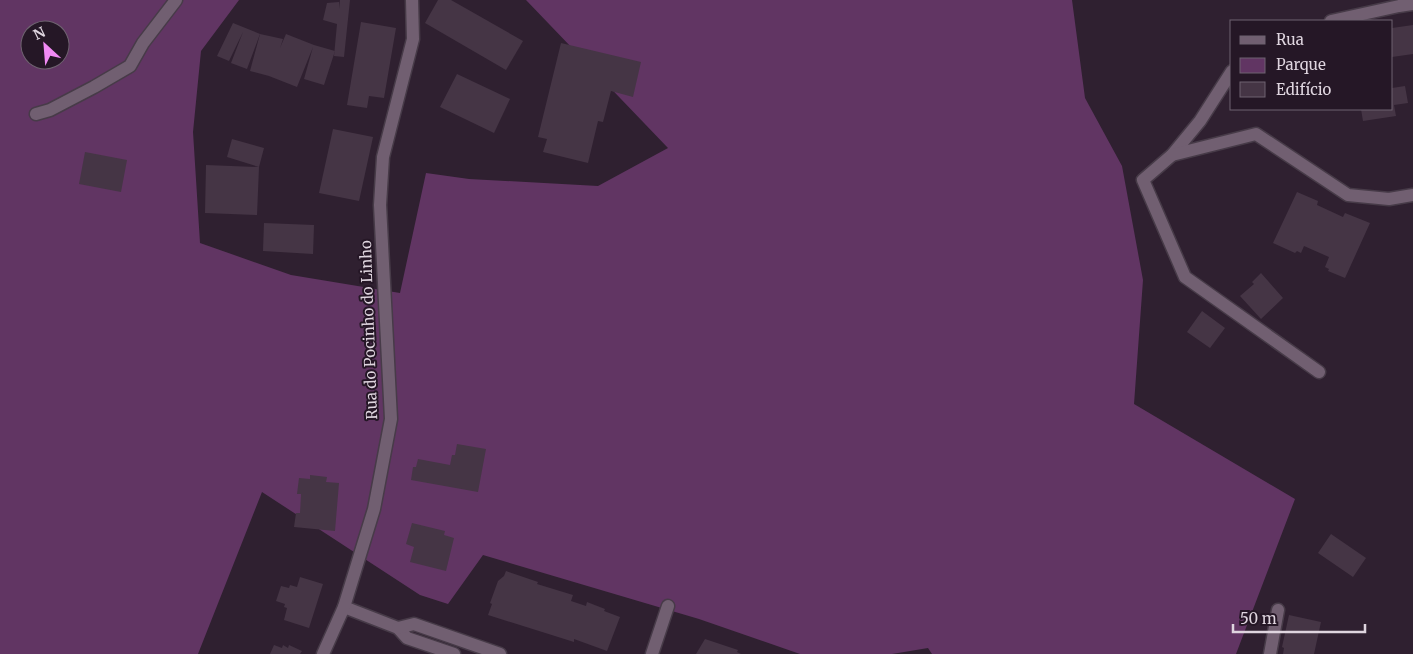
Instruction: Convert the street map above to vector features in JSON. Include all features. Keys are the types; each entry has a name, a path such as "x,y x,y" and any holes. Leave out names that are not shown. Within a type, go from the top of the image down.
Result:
{"street":[{"path":"36,114 50,110 130,66 143,43 176,0"},
{"name":"Rua do Pocinho do Linho","path":"323,654 344,607 374,509 390,419 380,205 383,157 413,39 412,0"},
{"path":"1336,20 1413,4"},
{"path":"1230,74 1200,121 1172,155 1143,180 1186,277 1320,372"},
{"path":"1172,155 1256,134 1348,195 1389,199 1413,195"},
{"path":"652,654 668,606"},
{"path":"344,607 398,628 407,638 454,654"},
{"path":"1270,654 1278,610"},
{"path":"398,628 414,624 500,654"}],"green space":[{"path":"0,0 239,0 201,51 193,132 200,243 291,275 400,293 426,173 469,179 598,186 668,148 526,0 1072,0 1085,98 1122,166 1143,280 1134,404 1295,499 1236,654 932,654 928,648 892,654 800,654 699,619 483,555 448,604 420,595 262,492 198,654 0,654"}],"building":[{"path":"340,0 350,0 344,57 334,56 337,24 323,20 327,3 339,2 339,9"},
{"path":"438,0 451,0 523,41 506,70 425,23"},
{"path":"361,22 396,28 384,98 369,96 367,108 347,105"},
{"path":"233,23 260,34 247,69 231,63 243,32 229,61 217,56"},
{"path":"1413,25 1413,54 1393,57 1393,28"},
{"path":"260,34 283,39 280,48 286,34 335,51 324,85 304,79 313,47 297,87 250,71"},
{"path":"561,43 641,62 633,97 611,91 603,122 598,121 588,163 543,152 547,139 538,137"},
{"path":"457,74 510,99 494,133 440,107"},
{"path":"1405,86 1408,103 1394,105 1396,116 1363,121 1361,110 1393,110 1393,88"},
{"path":"333,129 373,137 359,201 319,193"},
{"path":"232,139 264,148 259,167 227,157"},
{"path":"85,152 127,160 121,192 79,184"},
{"path":"206,165 259,167 257,215 205,213"},
{"path":"1297,192 1318,201 1317,205 1343,217 1345,213 1370,223 1345,278 1328,271 1329,269 1325,267 1329,257 1304,246 1301,253 1297,251 1295,253 1273,243"},
{"path":"264,223 314,225 313,254 263,251"},
{"path":"1261,273 1283,298 1261,319 1240,296 1254,284 1252,282"},
{"path":"1202,311 1225,328 1210,348 1187,332"},
{"path":"457,444 486,449 478,492 411,480 413,467 416,467 418,459 450,465 452,455 455,455"},
{"path":"310,475 327,477 326,482 339,483 335,531 294,527 296,513 300,513 301,494 297,494 299,478 310,479"},
{"path":"412,523 445,531 444,535 454,538 446,571 410,562 414,547 406,544"},
{"path":"1331,534 1366,558 1353,577 1318,553"},
{"path":"506,571 538,582 537,584 573,595 571,601 586,606 587,602 620,617 607,651 574,639 574,642 488,615 498,581 504,576"},
{"path":"300,577 323,584 309,628 284,620 287,608 284,607 285,604 276,601 281,586 289,588 290,585 297,587"},
{"path":"1289,615 1321,622 1314,654 1283,654 1284,648 1282,647"},
{"path":"705,639 738,650 737,652 741,654 696,654"},
{"path":"274,645 282,648 283,645 288,648 289,645 302,651 300,654 270,654"}]}
